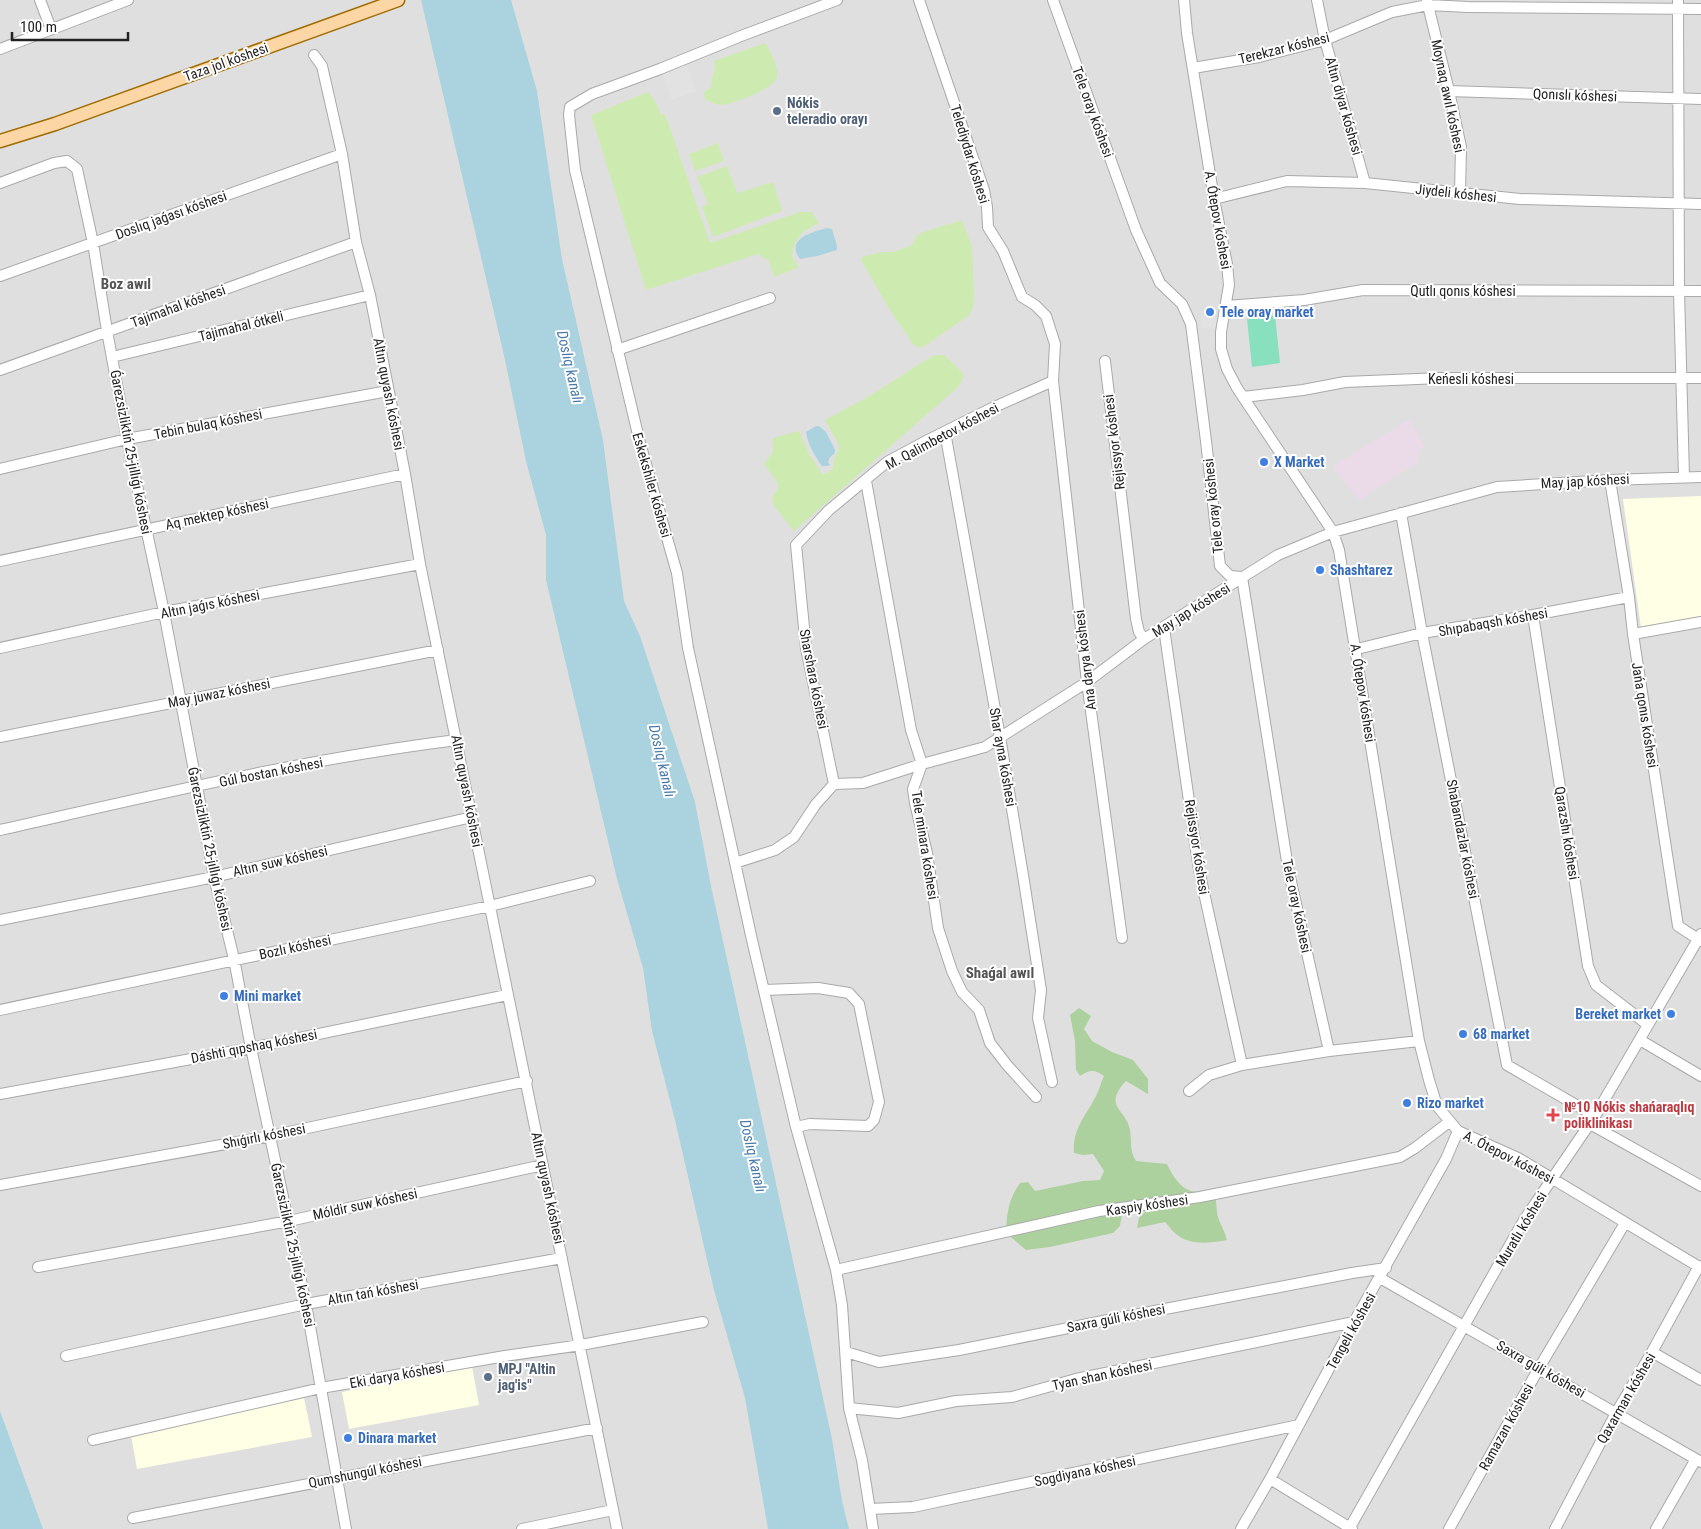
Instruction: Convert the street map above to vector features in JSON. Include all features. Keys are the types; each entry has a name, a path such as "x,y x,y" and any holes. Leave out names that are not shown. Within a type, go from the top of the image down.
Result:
{"main road":[{"name":"Taza jol kóshesi","path":"0,141 55,124 398,0"}],"street":[{"path":"40,0 51,29"},
{"path":"0,49 128,0"},
{"name":"Eskekshiler kóshesi","path":"837,0 592,94 570,107 575,170 640,443 676,573 688,648 796,1128 836,1270 842,1305 849,1408 862,1460 873,1529"},
{"name":"Telediydar kóshesi","path":"919,0 984,190 988,207 988,227 1003,251 1022,297 1035,305 1046,316 1055,344 1053,381"},
{"name":"Tele oray kóshesi","path":"1052,0 1136,230 1160,283 1182,304 1191,324 1220,566 1230,576 1242,577 1288,868 1329,1052"},
{"name":"A. Ótepov kóshesi","path":"1184,0 1187,32 1214,199 1228,264 1229,286 1221,332 1222,349 1227,369 1243,397 1333,532 1339,550 1419,1041 1428,1080 1437,1106 1458,1131 1518,1158 1700,1267"},
{"name":"Altın diyar kóshesi","path":"1317,0 1325,40 1365,183"},
{"name":"Terekzar kóshesi","path":"1193,68 1259,57 1325,40 1392,12 1428,2 1678,4 1701,9"},
{"name":"Moynaq awıl kóshesi","path":"1428,2 1461,147 1460,193"},
{"path":"1678,4 1679,291 1684,477"},
{"name":"Altın quyash kóshesi","path":"314,55 322,66 342,154 356,242 370,295 405,474 420,564 618,1529"},
{"name":"Qonıslı kóshesi","path":"1449,91 1701,99"},
{"name":"Doslıq jaǵası kóshesi","path":"0,276 342,154"},
{"name":"Ǵarezsizliktiń 25-jıllıǵı kóshesi","path":"0,183 54,163 67,161 77,169 127,440 164,612 214,877 234,959 251,1048 306,1304 346,1529"},
{"name":"Jiydeli kóshesi","path":"1214,199 1287,181 1365,183 1520,199 1701,204"},
{"name":"Tajimahal kóshesi","path":"0,370 356,242"},
{"name":"Qutlı qonıs kóshesi","path":"1226,306 1304,300 1363,290 1701,290"},
{"name":"Tajimahal ótkeli","path":"112,357 370,295"},
{"path":"617,350 770,298"},
{"name":"Rejissyor kóshesi","path":"1105,361 1136,619 1139,632 1144,639"},
{"name":"Keńesli kóshesi","path":"1243,397 1303,390 1345,382 1441,378 1701,378"},
{"name":"M. Qalimbetov kóshesi","path":"796,545 829,510 887,462 992,408 1053,381"},
{"name":"Ana darya kóshesi","path":"1053,381 1087,682 1122,938"},
{"name":"Tebin bulaq kóshesi","path":"0,469 127,440 388,391"},
{"name":"Shar ayna kóshesi","path":"945,432 1000,737 1041,990 1038,1018 1052,1082"},
{"name":"Aq mektep kóshesi","path":"0,561 405,474"},
{"name":"May jap kóshesi","path":"834,784 863,783 922,764 985,747 1087,682 1144,639 1242,577 1278,555 1333,532 1497,487 1701,477"},
{"name":"Jańa qonıs kóshesi","path":"1610,480 1678,926 1700,938"},
{"path":"866,481 911,730 922,764"},
{"name":"Shabandazlar kóshesi","path":"1401,513 1422,633 1507,1066 1701,1186"},
{"name":"Sharshara kóshesi","path":"796,545 806,648 834,784"},
{"name":"Altın jaǵıs kóshesi","path":"0,648 164,612 420,564"},
{"name":"Shıpabaqsh kóshesi","path":"1356,648 1422,633 1629,597"},
{"name":"Qarazshı kóshesi","path":"1533,615 1588,966 1596,985 1648,1025"},
{"path":"1633,634 1701,622"},
{"name":"Rejissyor kóshesi","path":"1164,628 1199,870 1242,1064"},
{"name":"May juwaz kóshesi","path":"0,737 438,650"},
{"name":"Gúl bostan kóshesi","path":"0,830 196,786 406,746 457,740"},
{"name":"Tele minara kóshesi","path":"922,764 913,789 915,803 927,853 938,928 952,972 962,992 979,1010 990,1044 1007,1066 1036,1097"},
{"path":"735,863 775,850 794,837 816,804 834,784"},
{"name":"Altın suw kóshesi","path":"0,920 214,877 472,817"},
{"name":"Bozlı kóshesi","path":"0,1010 490,906 590,881"},
{"name":"Muratlı kóshesi","path":"1350,1529 1524,1220 1593,1120 1700,938"},
{"path":"764,990 818,988 849,993 859,1004 879,1102 874,1120 868,1126 810,1124 796,1128"},
{"name":"Dáshti qıpshaq kóshesi","path":"0,1094 251,1048 507,994"},
{"path":"1640,1040 1701,1076"},
{"path":"1189,1091 1209,1075 1242,1064 1419,1041"},
{"name":"Shıǵırlı kóshesi","path":"0,1185 270,1136 527,1081"},
{"name":"Kaspiy kóshesi","path":"836,1270 1099,1211 1200,1197 1400,1157 1449,1122"},
{"name":"Tengeli kóshesi","path":"1241,1529 1446,1159 1458,1131"},
{"name":"Móldir suw kóshesi","path":"38,1268 289,1221 543,1165"},
{"name":"Ramazan kóshesi","path":"1450,1529 1539,1368 1625,1223"},
{"name":"Altın tań kóshesi","path":"66,1356 306,1304 562,1258"},
{"name":"Qaxarman kóshesi","path":"1555,1529 1616,1413 1700,1267"},
{"name":"Saxra gúli kóshesi","path":"846,1352 879,1362 959,1350 1352,1273 1386,1268"},
{"name":"Saxra gúli kóshesi","path":"1380,1278 1699,1460"},
{"name":"Eki darya kóshesi","path":"93,1440 320,1388 580,1345 703,1322"},
{"name":"Tyan shan kóshesi","path":"849,1408 898,1413 956,1401 1012,1397 1076,1379 1354,1322"},
{"path":"1652,1352 1701,1380"},
{"name":"Sogdiyana kóshesi","path":"870,1509 913,1507 1299,1425"},
{"name":"Qumshungúl kóshesi","path":"133,1518 598,1428"},
{"path":"1656,1529 1699,1460"},
{"path":"1270,1479 1350,1529"},
{"path":"522,1529 613,1510"}],"shaded area":[{"path":"0,0 1701,0 1701,1529 0,1529"},
{"path":"685,59 696,91 672,100 660,69"},
{"path":"1201,315 1218,318 1216,330 1202,328"},
{"path":"1409,420 1425,447 1418,453 1417,463 1359,500 1333,466"},
{"path":"1701,496 1701,618 1641,628 1623,499"},
{"path":"472,1366 479,1405 349,1429 342,1392"},
{"path":"304,1398 312,1437 137,1469 131,1435"}],"green space":[{"path":"766,44 776,65 777,77 775,81 752,96 733,103 720,105 705,99 704,92 711,88 715,69 714,61"},
{"path":"648,92 656,102 661,116 665,114 710,243 800,212 812,212 819,223 800,235 793,249 792,256 799,267 774,277 769,261 758,254 646,290 591,115"},
{"path":"718,143 724,161 695,171 689,154"},
{"path":"727,166 737,193 773,182 782,211 713,237 702,207 708,204 697,177"},
{"path":"962,220 972,247 973,308 968,316 923,347 917,347 888,307 861,260 862,257 881,252 893,252 913,245 915,237 923,232"},
{"path":"1275,315 1280,363 1252,367 1247,319"},
{"path":"934,355 944,355 959,369 964,376 959,386 794,531 773,504 772,497 778,489 778,483 764,464 773,452 773,438 799,431 809,454 823,475 833,469 839,445 825,420 866,398"},
{"path":"1079,1008 1091,1016 1084,1029 1092,1041 1112,1052 1133,1060 1148,1079 1148,1094 1126,1081 1116,1097 1118,1107 1128,1123 1136,1161 1167,1164 1176,1180 1183,1187 1194,1192 1208,1192 1215,1195 1218,1217 1227,1240 1208,1243 1194,1242 1176,1234 1165,1222 1137,1228 1139,1218 1145,1212 1132,1204 1122,1214 1120,1226 1113,1233 1050,1247 1026,1250 1006,1233 1009,1207 1020,1183 1028,1182 1035,1191 1083,1181 1100,1180 1104,1171 1093,1154 1083,1155 1074,1153 1075,1136 1097,1094 1104,1076 1092,1071 1080,1076 1076,1070 1075,1041 1070,1015"}],"water":[{"name":"Doslıq kanalı","path":"421,0 511,0 537,91 562,259 603,440 624,601 640,636 695,802 711,886 832,1439 842,1501 849,1529 768,1529 745,1398 714,1290 675,1120 652,1031 643,968 617,879 546,580 546,535 526,461 505,360"},
{"path":"827,228 832,229 837,250 800,259 796,252 798,241 808,234"},
{"path":"819,426 826,432 835,450 835,453 830,457 828,462 830,465 828,466 822,466 812,450 807,437 806,432"},
{"path":"0,1411 43,1529 0,1529"}],"place":[{"name":"Nókis teleradio orayı","path":"777,111"},
{"name":"Tele oray market","path":"1210,312"},
{"name":"X Market","path":"1264,462"},
{"name":"Shashtarez","path":"1320,570"},
{"name":"Mini market","path":"224,996"},
{"name":"Bereket market","path":"1671,1014"},
{"name":"68 market","path":"1463,1034"},
{"name":"Rizo market","path":"1407,1103"},
{"name":"№10 Nókis shańaraqlıq poliklinikası","path":"1553,1115"},
{"name":"MPJ \"Altin jag'is\"","path":"488,1377"},
{"name":"Dinara market","path":"348,1438"}],"district":[{"name":"Boz awıl","path":"126,284"},
{"name":"Shaǵal awıl","path":"1000,973"}]}
